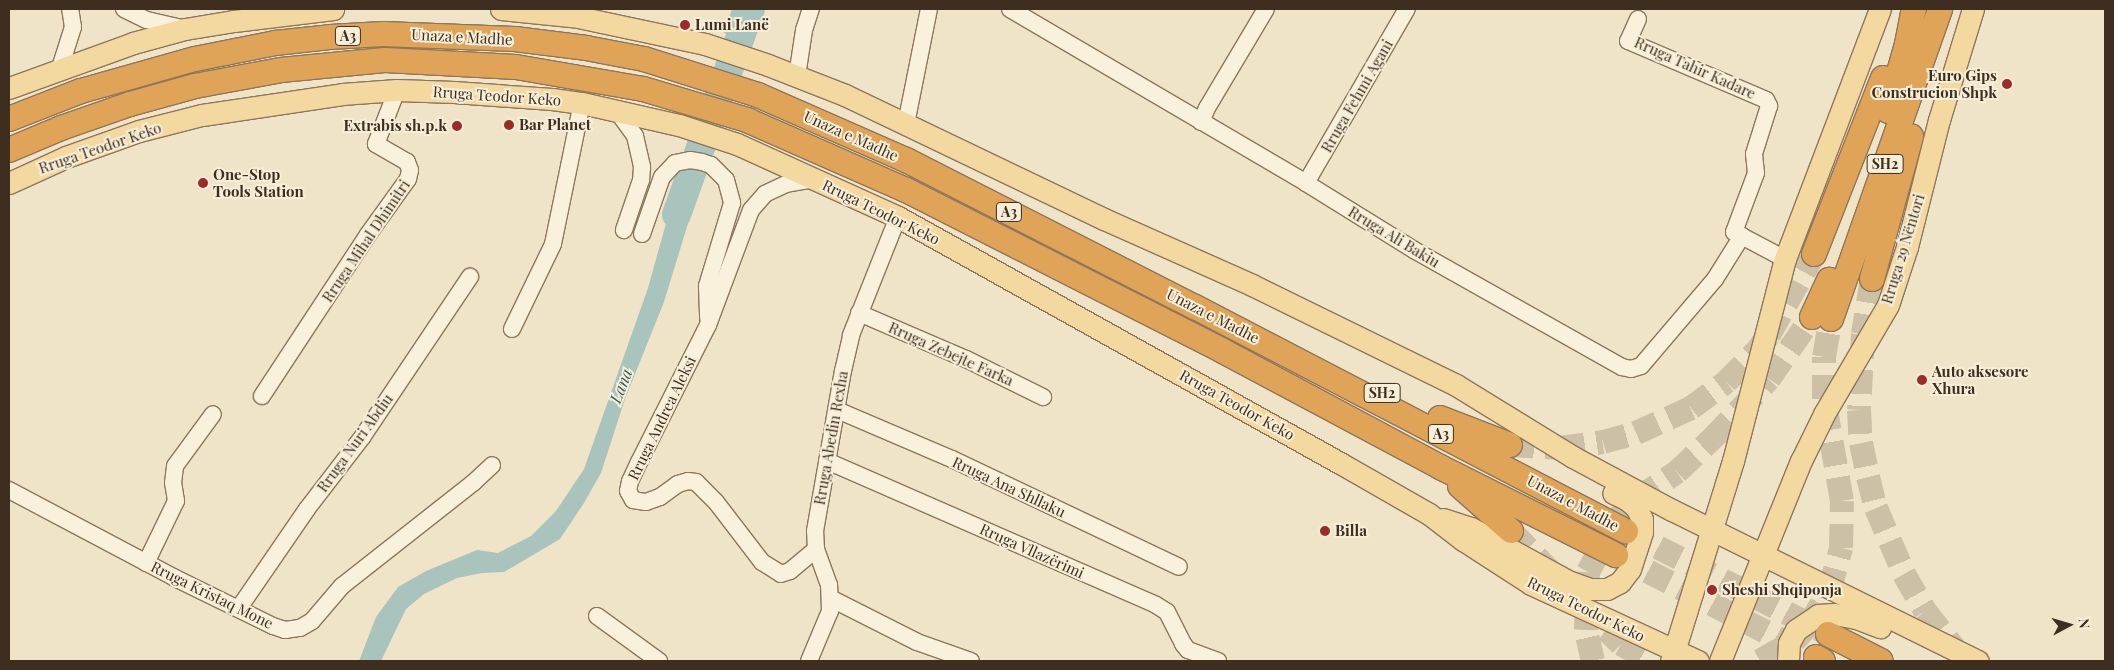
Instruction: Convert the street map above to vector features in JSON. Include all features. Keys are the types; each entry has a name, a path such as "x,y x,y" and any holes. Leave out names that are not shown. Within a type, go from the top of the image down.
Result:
{"highway":[{"name":"SH2","path":"1814,254 1851,164 1909,9"},
{"name":"SH2","path":"1914,9 1893,96 1830,279 1821,318 1940,9"},
{"path":"1872,279 1896,183 1950,9"},
{"name":"Unaza e Madhe","path":"9,119 81,91 195,59 275,43 383,34 514,39 586,48 644,59 758,94 906,160 1255,338 1626,531"},
{"name":"Unaza e Madhe","path":"9,150 61,128 130,104 196,86 281,70 385,60 516,67 586,78 687,100 747,120 906,190 1063,269 1440,467 1616,555"},
{"name":"SH2","path":"1255,338 1466,429 1510,444"},
{"path":"1440,467 1511,532"},
{"path":"1828,634 1882,661"}],"main road":[{"path":"9,88 133,43 185,29 333,9"},
{"path":"501,9 568,12 705,44 768,65 845,95 1104,219 1252,285 1456,386 1573,457 1762,556 1978,661"},
{"path":"1673,656 1733,461 1785,259 1880,9"},
{"name":"Rruga 29 Nëntori","path":"1720,661 1787,492 1824,414 1888,305 1907,247 1939,120 1973,9"},
{"name":"Rruga Teodor Keko","path":"9,182 66,157 139,131 202,115 342,94 397,90 506,95 582,103 679,125 737,144 898,217 1214,391 1429,514 1463,540 1531,584 1673,656 1698,661"},
{"path":"1429,514 1471,528 1568,581 1590,589 1606,589 1620,582 1630,568 1642,532 1642,519 1636,507 1626,499 1586,480 1518,437 1506,415"},
{"path":"1788,661 1789,643 1796,630 1818,615 1834,614 1875,625 1949,661"}],"street":[{"path":"60,68 73,27 70,9"},
{"path":"124,9 151,14 185,29"},
{"path":"797,76 803,36 810,9"},
{"path":"906,124 929,9"},
{"name":"Rruga Ali Bakiu","path":"1010,9 1306,183 1414,250 1614,365 1631,369 1641,366 1715,279 1742,236"},
{"path":"1201,122 1207,108 1266,9"},
{"name":"Rruga Fehmi Agani","path":"1306,183 1407,9"},
{"name":"Rruga Tahir Kadare","path":"1638,19 1628,42 1766,100 1769,106 1754,154 1756,173 1734,232 1742,236"},
{"name":"Rruga Mihal Dhimitri","path":"262,396 367,236 408,179 410,170 407,162 376,144 397,90"},
{"path":"512,329 553,244 582,103"},
{"path":"617,111 635,136 642,167 641,180 624,230"},
{"path":"642,234 662,177 675,163 690,160 712,165 726,180 732,203 707,286 708,325"},
{"name":"Rruga Andrea Aleksi","path":"814,179 786,184 765,194 750,210 708,325 638,462 628,491 633,500 646,502 660,497 678,484 688,481 696,482 716,502 762,562 781,574 790,571 816,549"},
{"name":"Rruga Abedin Rexha","path":"809,661 830,610 829,585 816,549 815,531 851,334 898,217"},
{"path":"1742,236 1785,259"},
{"name":"Rruga Nuri Abdiu","path":"239,608 307,509 363,436 470,277"},
{"name":"Rruga Zebejte Farka","path":"859,313 992,371 1043,397"},
{"name":"Rruga Ana Shllaku","path":"837,410 952,460 1179,567"},
{"path":"146,563 176,501 173,482 175,466 213,414"},
{"name":"Rruga Vllazërimi","path":"827,461 1156,605 1167,612 1182,644 1188,650 1218,661"},
{"name":"Rruga Kristaq Mone","path":"9,490 146,563 285,630 312,621 342,586 474,483 492,465"},
{"path":"830,598 917,642 971,661"},
{"path":"597,616 659,661"}],"water":[{"path":"732,9 762,9 758,25 746,41 724,33"},
{"path":"680,173 701,181 664,302 625,399 601,473 584,503 560,539 504,572 482,573 457,578 424,594 406,609 381,661 359,661 376,617 398,587 426,571 477,550 498,553 531,536 556,511 584,469 648,288"}],"waterway":[{"name":"Lana","path":"676,214 750,9"}],"tunnel":[{"path":"1510,445 1561,448 1603,442 1636,433 1691,408 1726,382 1756,352 1769,335 1814,254"},
{"path":"1872,279 1863,334 1859,410 1861,443 1868,477 1876,508 1904,574 1925,611 1959,654"},
{"path":"1593,661 1586,630 1588,572 1616,520 1637,499 1677,472 1713,438 1769,379 1812,317"},
{"path":"1760,661 1794,641 1809,625 1829,592 1841,548 1842,501 1824,399 1824,357 1831,319"},
{"path":"1511,531 1550,571"},
{"path":"1626,531 1822,631"},
{"path":"1616,555 1801,650"},
{"path":"1581,605 1621,644 1652,661"}],"place":[{"name":"Lumi Lanë","path":"685,25"},
{"name":"Euro Gips Construcion Shpk","path":"2007,84"},
{"name":"Bar Planet","path":"509,125"},
{"name":"Extrabis sh.p.k","path":"457,126"},
{"name":"One-Stop Tools Station","path":"203,183"},
{"name":"Auto aksesore Xhura","path":"1922,380"},
{"name":"Billa","path":"1325,531"},
{"name":"Sheshi Shqiponja","path":"1712,590"}]}
